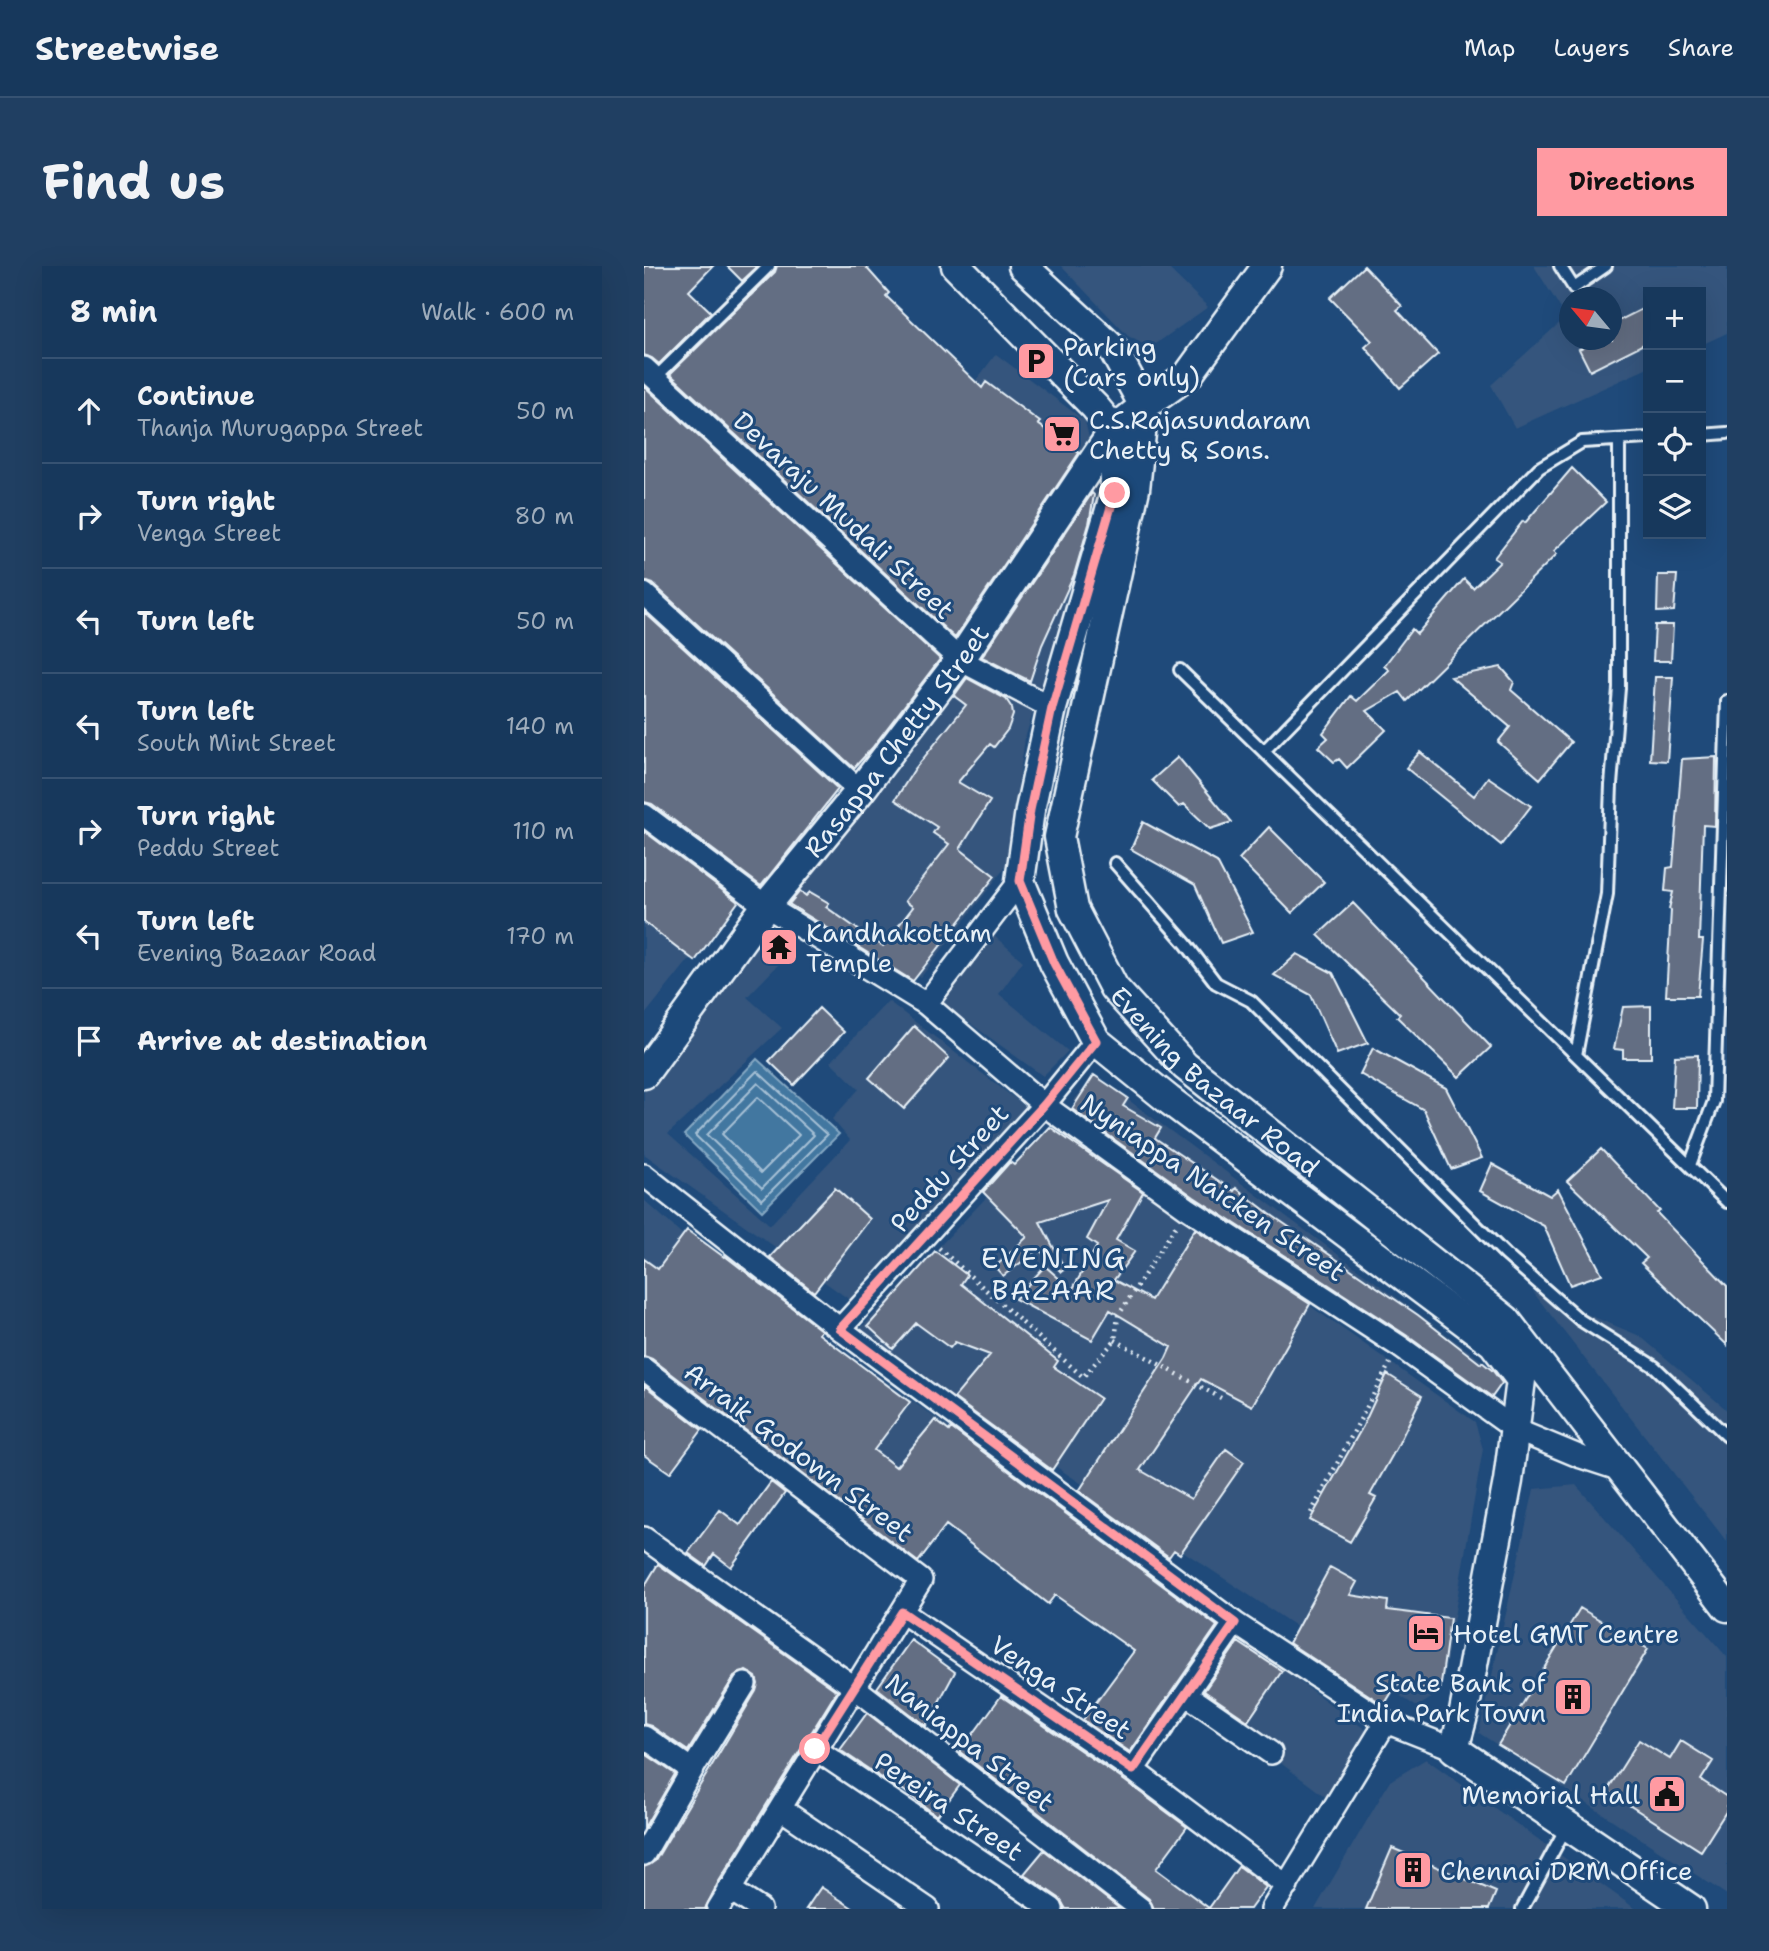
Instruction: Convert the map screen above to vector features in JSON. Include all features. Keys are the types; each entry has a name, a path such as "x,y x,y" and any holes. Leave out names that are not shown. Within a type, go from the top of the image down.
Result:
{"main road":[{"path":"957,266 1095,407 1114,430 1115,493 1052,708 1030,810 1020,881"},
{"path":"1023,266 1113,349 1144,406"},
{"name":"Rasappa Chetty Street","path":"644,1074 766,906 860,791 960,660 1114,430 1188,375 1267,266"},
{"name":"Evening Bazaar Road","path":"1144,406 1135,489 1059,837 1073,909 1114,988 1185,1066 1506,1320 1727,1607"},
{"name":"Evening Bazaar Road","path":"1020,881 1054,963 1096,1041 1169,1100 1493,1343 1521,1380 1516,1430"},
{"path":"1261,1168 1281,1142"},
{"path":"1516,1430 1469,1685 1454,1749 1691,1909"}],"street":[{"name":"Devaraju Mudali Street","path":"649,374 960,660 1052,708"},
{"path":"644,594 860,791"},
{"name":"Nyniappa Naicken Street","path":"644,815 766,906 926,1003 1044,1105 1187,1208 1399,1346 1516,1430 1581,1457 1624,1471"},
{"path":"926,1003 1020,881"},
{"name":"Peddu Street","path":"840,1329 1044,1105 1096,1041"},
{"path":"644,1175 840,1329 1235,1623 1386,1722 1454,1749"},
{"name":"Arraik Godown Street","path":"644,1369 921,1580 902,1612"},
{"name":"Naniappa Street","path":"644,1538 854,1687 1141,1909"},
{"path":"718,1909 902,1612"},
{"name":"Venga Street","path":"902,1612 1133,1770 1287,1886"},
{"path":"1133,1770 1235,1623"},
{"path":"644,1854 745,1684"},
{"path":"1187,1695 1271,1754"},
{"path":"1272,1909 1386,1722"},
{"path":"644,1737 692,1770"},
{"name":"Pereira Street","path":"815,1749 1052,1909"},
{"path":"781,1809 928,1909"},
{"path":"729,1889 760,1909"}],"lane":[{"path":"649,374 769,266"},
{"path":"1560,266 1574,288 1606,266"},
{"path":"1706,435 1727,433"},
{"path":"1264,751 1539,468 1583,442 1643,438"},
{"path":"1576,1055 1607,894 1611,785 1619,688 1619,440"},
{"path":"1181,670 1727,1202"},
{"path":"1690,1165 1714,1101 1727,701"},
{"path":"1115,863 1216,982 1251,1001 1506,1255 1580,1320 1655,1367 1727,1437"},
{"path":"1521,1909 1568,1825"}],"path":[{"path":"925,1236 1083,1377 1115,1340 1118,1316 1187,1208"},
{"path":"1115,1340 1221,1398"},
{"path":"1311,1513 1399,1346"}],"shaded area":[{"path":"1061,266 1166,266 1208,307 1150,348 1128,336"},
{"path":"1534,266 1727,266 1727,333 1706,343 1706,287 1643,287 1643,370 1515,428 1491,385 1559,323 1559,350 1622,350 1622,287 1559,287 1559,306"},
{"path":"996,354 1085,421 1095,463 1100,509 1025,738 1007,865 921,977 764,866 644,1016 644,821"},
{"path":"992,934 1023,961 999,994 1068,1051 1043,1076 939,1001"},
{"path":"756,942 780,963 747,997 782,1028 668,1134 770,1225 850,1140 832,1119 859,1089 831,1062 888,1001 1030,1110 850,1300 644,1154 644,1076"},
{"path":"1096,1076 1492,1368 1479,1391 1073,1101"},
{"path":"1055,1126 1475,1422 1483,1449 1441,1692 1417,1707 857,1332"},
{"path":"644,1200 683,1235 1384,1743 1343,1810 648,1287 644,1291"},
{"path":"1533,1292 1640,1336 1727,1410 1727,1542"},
{"path":"1576,1485 1727,1657 1727,1895 1479,1733 1534,1489"},
{"path":"1426,1759 1636,1909 1315,1909 1390,1781"}],"water":[{"path":"757,1059 839,1134 762,1211 684,1135"}],"building":[{"path":"644,266 713,266 689,291 711,312 659,364 644,355"},
{"path":"727,266 758,266 742,281"},
{"path":"777,266 865,266 889,293 886,296 982,388 986,382 1079,453 955,638 670,374 775,272"},
{"path":"1364,266 1402,306 1397,310 1438,354 1400,388 1365,347 1372,341 1330,298"},
{"path":"1643,308 1643,344 1590,371 1580,350 1622,350 1622,319"},
{"path":"644,386 940,659 854,768 653,584 644,581"},
{"path":"1572,468 1606,502 1554,551 1557,554 1407,701 1400,692 1367,711 1386,730 1347,768 1339,759 1334,762 1318,747 1328,738 1323,733 1351,696 1357,701 1389,670 1384,666 1412,629 1417,634 1464,579 1473,588 1500,562 1494,558 1523,521 1525,523"},
{"path":"1092,493 1094,495 1089,524 1074,575 1042,645 1030,681 982,657"},
{"path":"1658,575 1677,575 1674,611 1657,612"},
{"path":"644,612 838,789 761,886 652,804 644,802"},
{"path":"1655,625 1673,625 1671,661 1653,661"},
{"path":"1501,667 1514,682 1511,690 1571,742 1540,779 1498,742 1510,727 1451,677"},
{"path":"1655,677 1673,677 1667,761 1650,760"},
{"path":"967,678 1006,699 1013,715 1008,729 994,747 990,744 958,782 990,801 960,849 995,876 913,981 789,904 800,891 806,896 810,892 829,903 826,907 883,946 890,937 896,940 901,933 896,929 913,907 905,901 949,844 933,833 937,827 895,800 914,770 966,705 954,696"},
{"path":"1420,752 1474,796 1488,777 1531,806 1501,845 1406,768"},
{"path":"1178,757 1232,822 1210,829 1184,804 1179,807 1152,780"},
{"path":"1716,757 1715,826 1703,825 1699,940 1703,940 1698,996 1666,996 1669,909 1673,892 1665,891 1667,868 1673,867 1682,759"},
{"path":"1143,822 1217,862 1253,932 1221,943 1195,885 1131,849"},
{"path":"1269,827 1324,882 1292,913 1239,859"},
{"path":"644,831 738,902 695,961 644,922"},
{"path":"1353,903 1491,1047 1459,1077 1397,1017 1400,1014 1318,935"},
{"path":"1297,954 1333,973 1368,1043 1337,1054 1311,995 1274,975"},
{"path":"1651,1006 1651,1058 1623,1058 1623,1050 1614,1049 1623,1007"},
{"path":"819,1008 844,1032 794,1085 769,1061"},
{"path":"914,1026 949,1058 904,1109 869,1078"},
{"path":"1373,1048 1446,1088 1482,1158 1451,1169 1424,1110 1360,1074"},
{"path":"1698,1055 1697,1108 1672,1108 1675,1056"},
{"path":"1094,1075 1128,1098 1123,1106 1161,1128 1155,1138 1234,1191 1236,1188 1418,1315 1481,1364 1482,1362 1502,1383 1492,1397 1406,1335 1194,1197 1072,1109"},
{"path":"1050,1127 1143,1192 1116,1240 1135,1251 1114,1280 1151,1300 1195,1229 1310,1304 1252,1406 1201,1379 1140,1470 1191,1499 1226,1449 1244,1462 1180,1554 1174,1550 1169,1557 1079,1491 1171,1347 1110,1310 1092,1340 1015,1299 1045,1266 1072,1290 1097,1246 1087,1239 1108,1200 1040,1222 1065,1269 1061,1272 1039,1249 1003,1276 995,1267 1027,1237 983,1192 1010,1162 1014,1165"},
{"path":"1601,1149 1660,1211 1657,1213 1727,1286 1727,1345 1641,1263 1647,1258 1567,1181"},
{"path":"1492,1164 1550,1196 1558,1189 1602,1274 1570,1285 1544,1226 1480,1191"},
{"path":"835,1188 870,1219 814,1292 770,1257"},
{"path":"687,1230 821,1330 819,1334 910,1402 874,1450 896,1467 935,1420 949,1431 951,1428 1217,1626 1130,1752 1083,1720 1134,1651 1055,1595 1048,1604 946,1525 918,1562 652,1359 644,1356 644,1259 658,1269"},
{"path":"935,1251 967,1275 961,1284 1058,1361 1054,1367 1100,1398 1052,1470 954,1398 990,1355 955,1342 950,1348 916,1323 893,1349 868,1326"},
{"path":"1387,1374 1422,1396 1370,1495 1376,1498 1350,1542 1310,1520 1363,1426"},
{"path":"644,1385 702,1430 670,1473 644,1455"},
{"path":"771,1482 785,1493 731,1567 714,1554 706,1566 688,1553 720,1510 740,1525"},
{"path":"658,1564 837,1691 718,1883 705,1909 644,1909 644,1867 655,1861 758,1684 756,1677 746,1671 734,1677 688,1751 644,1724 644,1587"},
{"path":"1330,1567 1357,1582 1350,1595 1388,1601 1387,1610 1450,1618 1440,1691 1397,1684 1384,1705 1289,1643"},
{"name":"State Bank of India Park Town","path":"1580,1608 1648,1649 1566,1786 1498,1745"},
{"path":"911,1640 955,1672 926,1726 877,1688"},
{"path":"1238,1642 1282,1671 1248,1721 1204,1691"},
{"path":"1001,1696 1187,1827 1156,1869 1209,1908 1239,1866 1266,1887 1250,1909 1154,1909 1149,1899 960,1752"},
{"path":"867,1713 960,1785 937,1816 898,1786 897,1788 840,1750"},
{"name":"Memorial Hall","path":"1639,1740 1670,1759 1681,1741 1713,1761 1701,1780 1727,1797 1727,1810 1701,1851 1607,1791"},
{"path":"644,1753 675,1774 644,1828"},
{"name":"Chennai DRM Office","path":"1392,1848 1496,1892 1489,1909 1366,1909"},
{"path":"1044,1850 1120,1909 1066,1909 1059,1898 1024,1874"},
{"path":"821,1887 854,1909 806,1909"}],"place":[{"name":"Parking (Cars only)","path":"1036,361"},
{"name":"C.S.Rajasundaram Chetty & Sons.","path":"1062,434"},
{"name":"Kandhakottam Temple","path":"779,947"},
{"name":"Hotel GMT Centre","path":"1426,1633"},
{"name":"State Bank of India Park Town","path":"1573,1697"},
{"name":"Memorial Hall","path":"1667,1794"},
{"name":"Chennai DRM Office","path":"1413,1870"}],"district":[{"name":"EVENING BAZAAR","path":"1054,1274"}],"route":[{"path":"815,1749 902,1612 1133,1770 1235,1623 840,1329 1044,1105 1096,1041 1054,963 1020,881 1030,810 1052,708 1115,493"}]}
